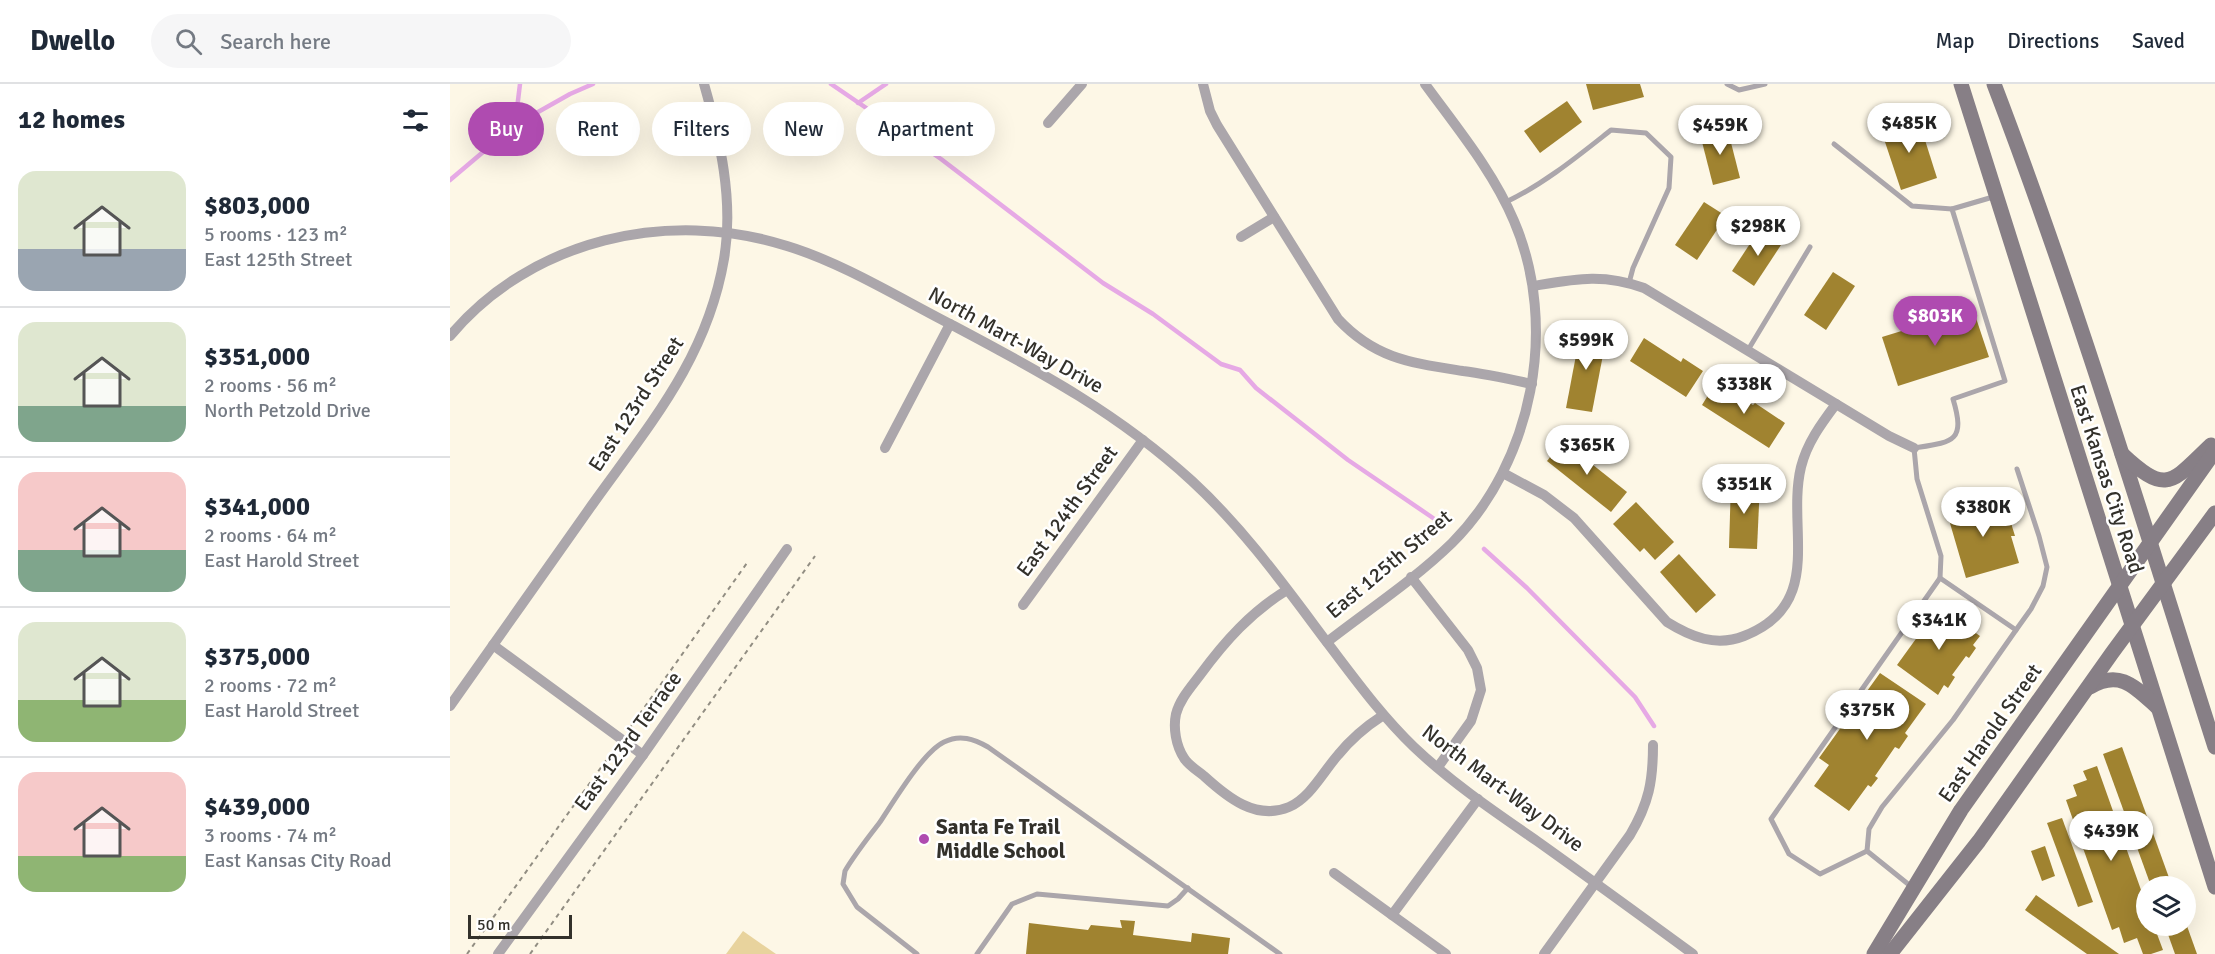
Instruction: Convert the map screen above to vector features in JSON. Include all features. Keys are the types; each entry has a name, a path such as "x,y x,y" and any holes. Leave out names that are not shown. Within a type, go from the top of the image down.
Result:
{"main road":[{"name":"East Kansas City Road","path":"1961,84 2214,879"},
{"name":"East Kansas City Road","path":"1994,84 2031,182 2215,747"},
{"path":"2121,453 2143,473 2154,479 2165,480 2174,478 2184,471 2215,440"},
{"name":"East Harold Street","path":"1874,954 1961,810 2215,451"},
{"path":"1890,954 1979,842 2087,688 2215,513"},
{"path":"2087,688 2101,680 2119,680 2129,684 2158,708"}],"street":[{"name":"East 123rd Street","path":"450,706 666,401 700,341 716,295 724,257 726,232 723,167 714,118 704,84"},
{"path":"1048,123 1082,84"},
{"path":"1203,84 1210,111 1217,125 1338,319 1362,342 1399,360 1532,384"},
{"name":"East 125th Street","path":"1327,642 1411,577 1458,535 1476,513 1503,473 1522,421 1532,384 1536,340 1533,286 1521,237 1506,202 1480,160 1426,84"},
{"path":"1241,237 1274,217"},
{"name":"North Mart-Way Drive","path":"450,336 462,322 504,287 549,260 596,242 639,233 700,229 758,237 814,255 1037,369 1083,396 1143,440 1191,480 1251,542 1382,716 1438,767 1478,799 1693,954"},
{"path":"1533,286 1596,278 1629,283 1644,288 1889,436 1914,447"},
{"path":"885,448 950,324"},
{"path":"1503,473 1544,495 1574,518 1667,622 1684,633 1702,639 1734,640 1769,623 1792,593 1796,581 1798,557 1800,468 1808,444 1836,404"},
{"name":"East 124th Street","path":"1023,605 1143,440"},
{"name":"East 123rd Terrace","path":"498,954 643,755 787,549"},
{"path":"1411,577 1468,650 1478,668 1481,690 1471,721 1438,767"},
{"path":"1287,590 1245,621 1215,654 1188,691 1176,716 1175,739 1184,759 1219,790 1247,807 1266,812 1287,808 1302,800 1360,731 1382,716"},
{"path":"493,645 643,755"},
{"path":"1544,954 1642,815 1653,771 1653,745"},
{"path":"1392,915 1478,799"},
{"path":"1334,873 1446,954"}],"lane":[{"path":"1727,84 1739,90 1765,84"},
{"path":"1506,202 1521,195 1570,162 1611,130 1646,133 1671,157 1669,188 1633,268 1629,283"},
{"path":"1834,144 1912,206 1952,209 1995,196"},
{"path":"1867,851 1820,874 1789,854 1771,819 1940,578 1941,556 1917,480 1914,447 1945,443 1954,437 1960,421 1953,399 2005,381 1952,209"},
{"path":"1749,351 1810,246"},
{"path":"1867,851 1869,829 1882,807 1953,720 2031,609 2043,586 2047,567 2017,469"},
{"path":"1940,578 2016,630"},
{"path":"917,954 857,907 843,884 845,872 935,748 944,742 964,737 988,747 1280,954"},
{"path":"1867,851 1914,889"},
{"path":"977,954 1012,904 1037,894 1167,906 1178,899 1188,888"}],"path":[{"path":"530,954 815,556"},
{"path":"467,954 747,562"}],"shaded area":[{"path":"743,931 776,954 726,954"}],"building":[{"path":"1586,84 1640,84 1644,97 1593,110"},
{"path":"1567,101 1582,122 1540,153 1524,131"},
{"path":"1918,118 1937,178 1901,190 1881,130"},
{"path":"1727,127 1740,178 1713,185 1700,134"},
{"path":"1704,202 1726,216 1697,260 1675,245"},
{"path":"1761,227 1783,242 1754,286 1732,271"},
{"path":"1833,272 1855,286 1826,330 1804,315"},
{"path":"1973,309 1989,357 1898,386 1882,337"},
{"path":"1581,329 1607,334 1592,412 1566,408"},
{"path":"1644,338 1681,362 1683,358 1703,371 1686,397 1630,361"},
{"path":"1715,384 1753,405 1755,403 1785,423 1769,448 1702,405"},
{"path":"1563,441 1627,492 1611,512 1547,461"},
{"path":"1731,482 1760,483 1757,549 1729,548"},
{"path":"1999,498 2015,536 2011,536 2019,563 1966,578 1947,513"},
{"path":"1636,502 1674,542 1655,560 1644,548 1640,552 1613,524"},
{"path":"1679,554 1716,595 1696,613 1660,572"},
{"path":"1939,607 1980,636 1973,645 1976,648 1969,658 1966,656 1952,675 1955,677 1948,688 1944,685 1938,695 1897,665"},
{"path":"1880,673 1926,704 1905,733 1908,736 1899,749 1895,747 1875,776 1878,778 1871,787 1868,785 1849,811 1814,786 1829,765 1819,758"},
{"path":"2122,747 2168,876 2147,876 2103,754"},
{"path":"2097,766 2136,876 2136,936 2158,936 2163,950 2143,954 2137,938 2124,943 2119,927 2112,930 2066,800 2077,796 2073,785 2087,780 2083,771"},
{"path":"2062,818 2093,902 2078,907 2047,823"},
{"path":"2045,846 2055,876 2042,881 2031,851"},
{"path":"2036,895 2119,954 2087,954 2025,910"},
{"name":"Santa Fe Trail Middle School","path":"1120,920 1135,921 1133,935 1191,942 1192,933 1230,938 1228,954 1026,954 1029,923 1088,930 1091,925 1122,928"},
{"path":"2169,936 2191,936 2197,954 2175,954"}],"waterway":[{"path":"518,102 520,84"},
{"path":"450,180 515,125 570,94 593,84"},
{"path":"831,84 941,159 1103,283 1153,314 1221,364 1240,370 1256,388 1348,460 1433,518"},
{"path":"859,102 886,84"},
{"path":"1484,549 1527,588 1635,697 1654,726"}],"place":[{"name":"Santa Fe Trail Middle School","path":"924,839"}]}
